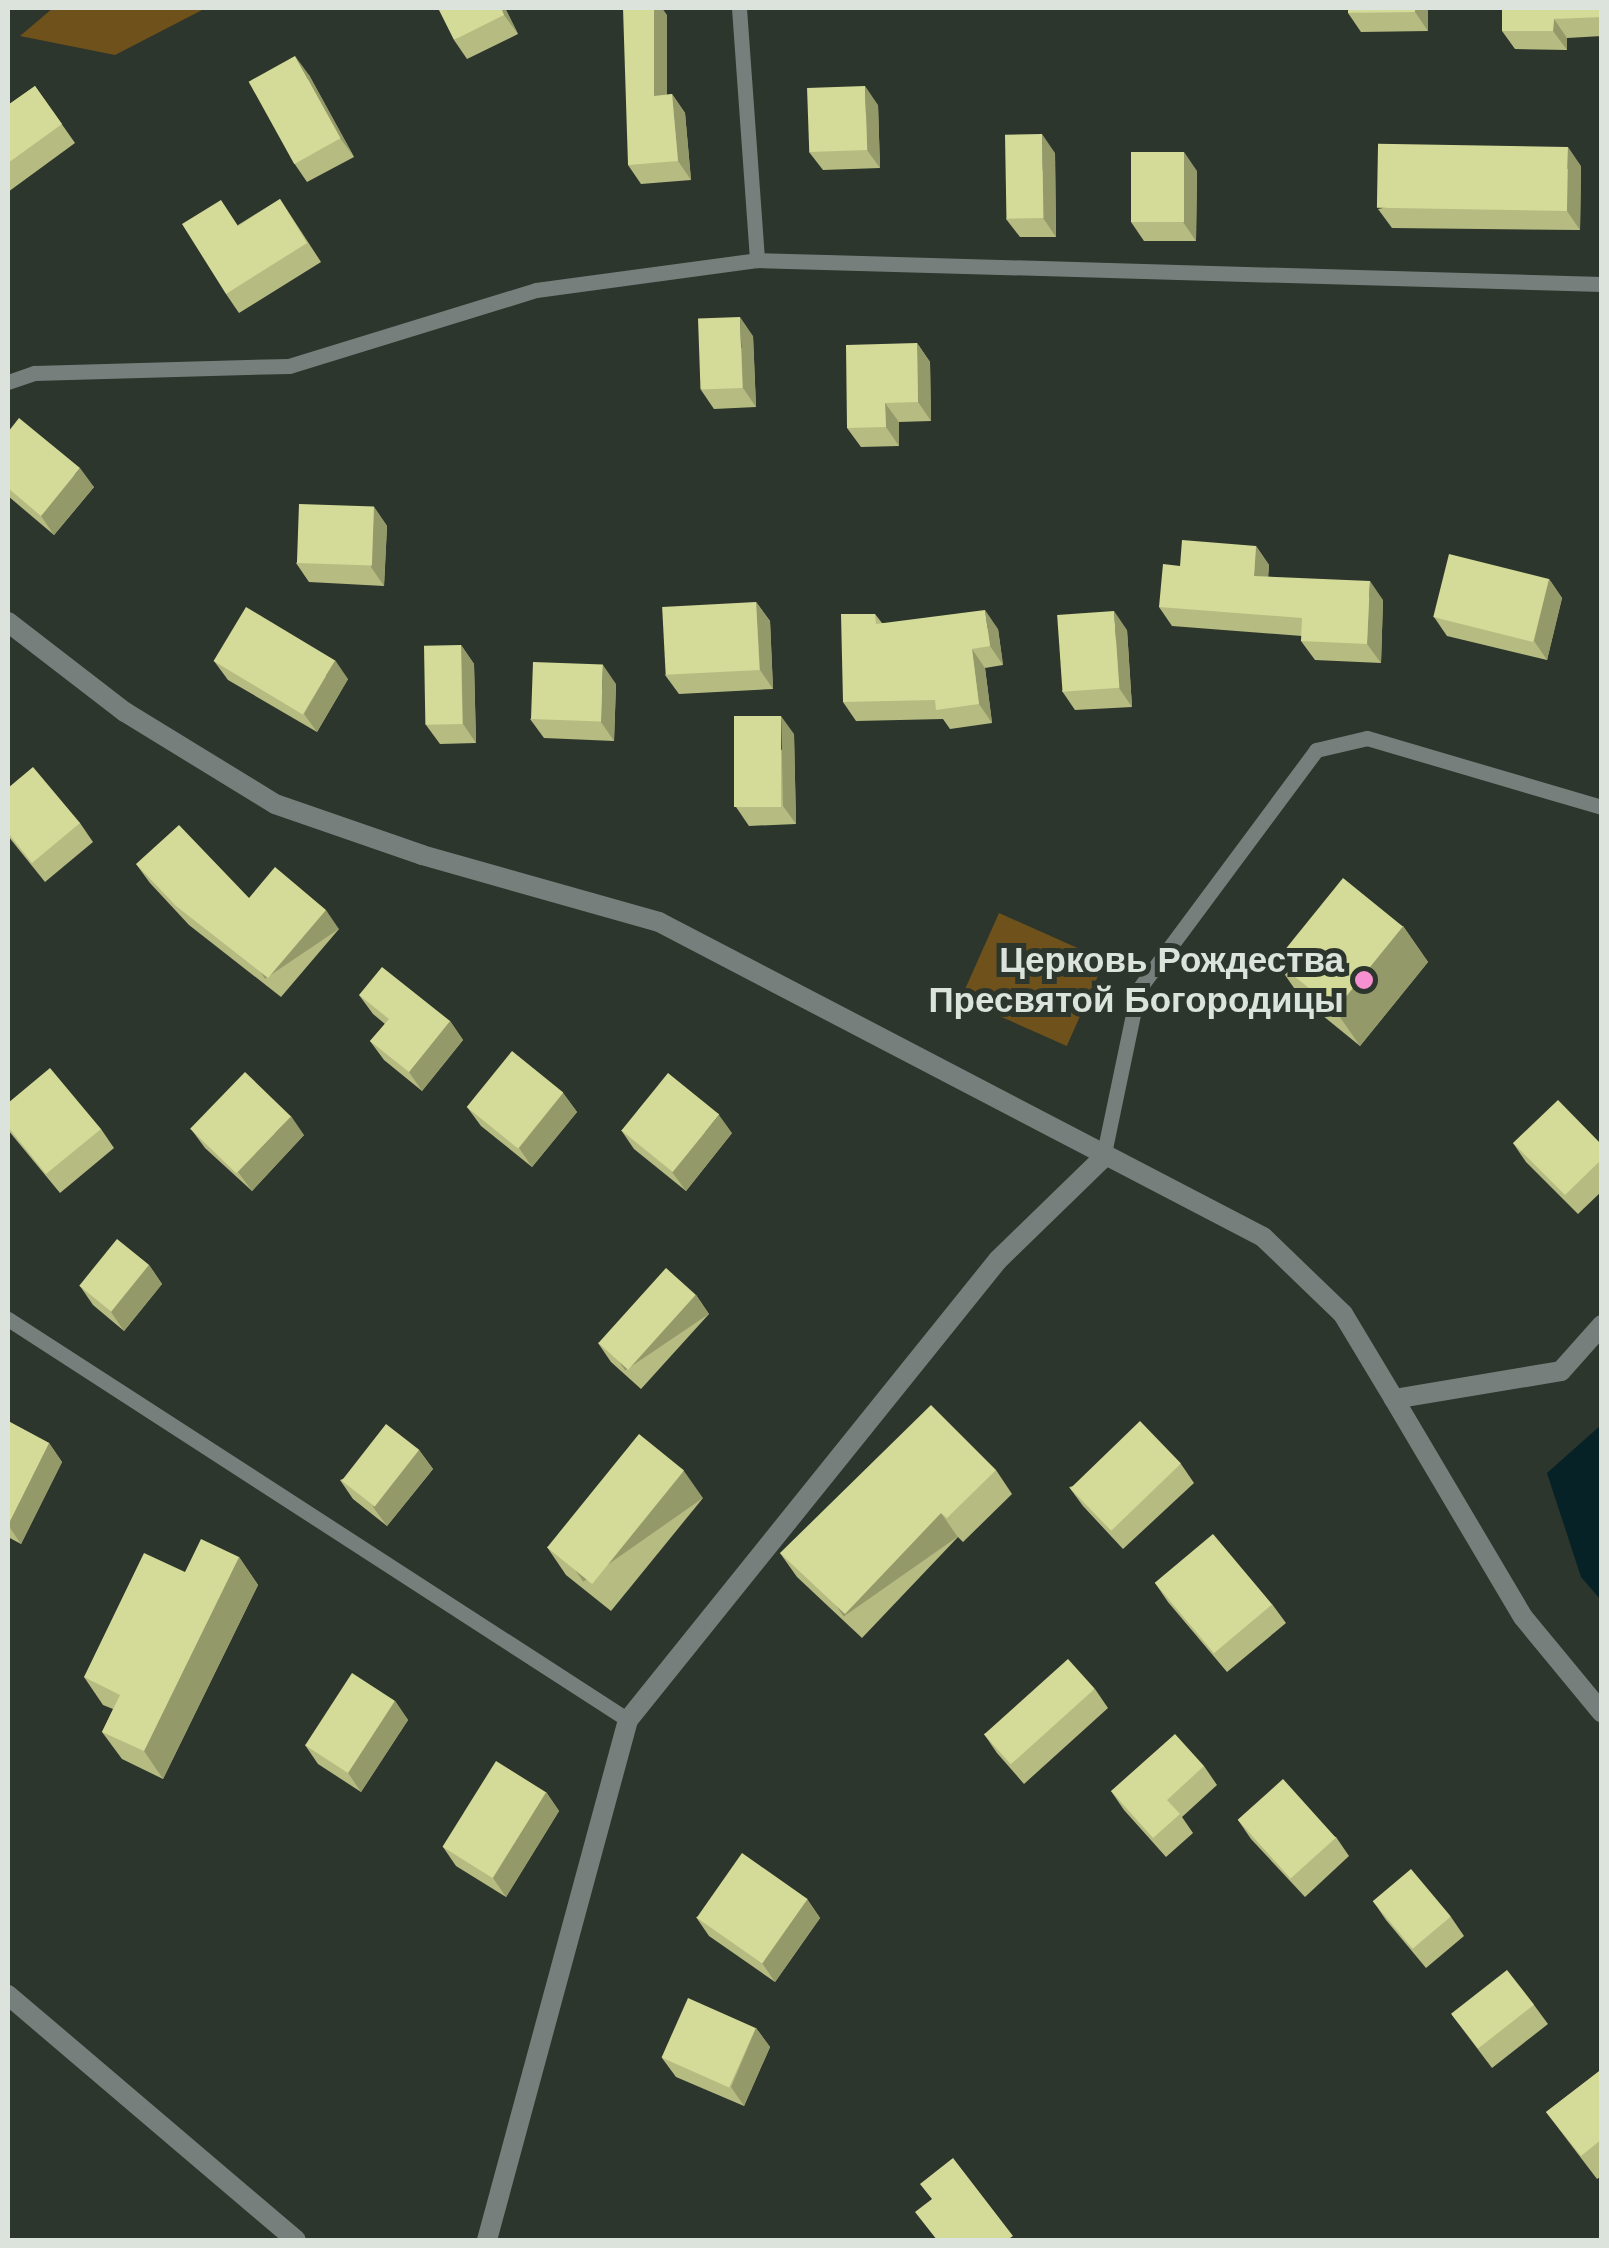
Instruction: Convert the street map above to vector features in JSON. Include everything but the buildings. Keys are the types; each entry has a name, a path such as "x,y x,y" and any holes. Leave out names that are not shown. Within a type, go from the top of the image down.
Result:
{"street":[{"path":"8,622 125,712 275,804 422,856 659,922 924,1057 1103,1158 1264,1237 1343,1314 1523,1617 1602,1713"},
{"path":"487,2240 628,1720 998,1260 1103,1158"},
{"path":"1394,1399 1561,1371 1602,1325"},
{"path":"8,1994 296,2240"}],"lane":[{"path":"739,8 758,260"},
{"path":"8,382 34,373 289,366 536,290 758,260 1602,284"},
{"path":"1103,1158 1138,990 1316,750 1367,738 1602,808"},
{"path":"8,1318 628,1720"}],"shaded area":[{"path":"53,8 206,8 115,55 20,36"},
{"path":"999,913 1105,960 1067,1046 961,999"}],"water":[{"path":"1601,1425 1601,1600 1581,1577 1547,1473"}],"place":[{"name":"Церковь Рождества Пресвятой Богородицы","path":"1364,980"}]}
